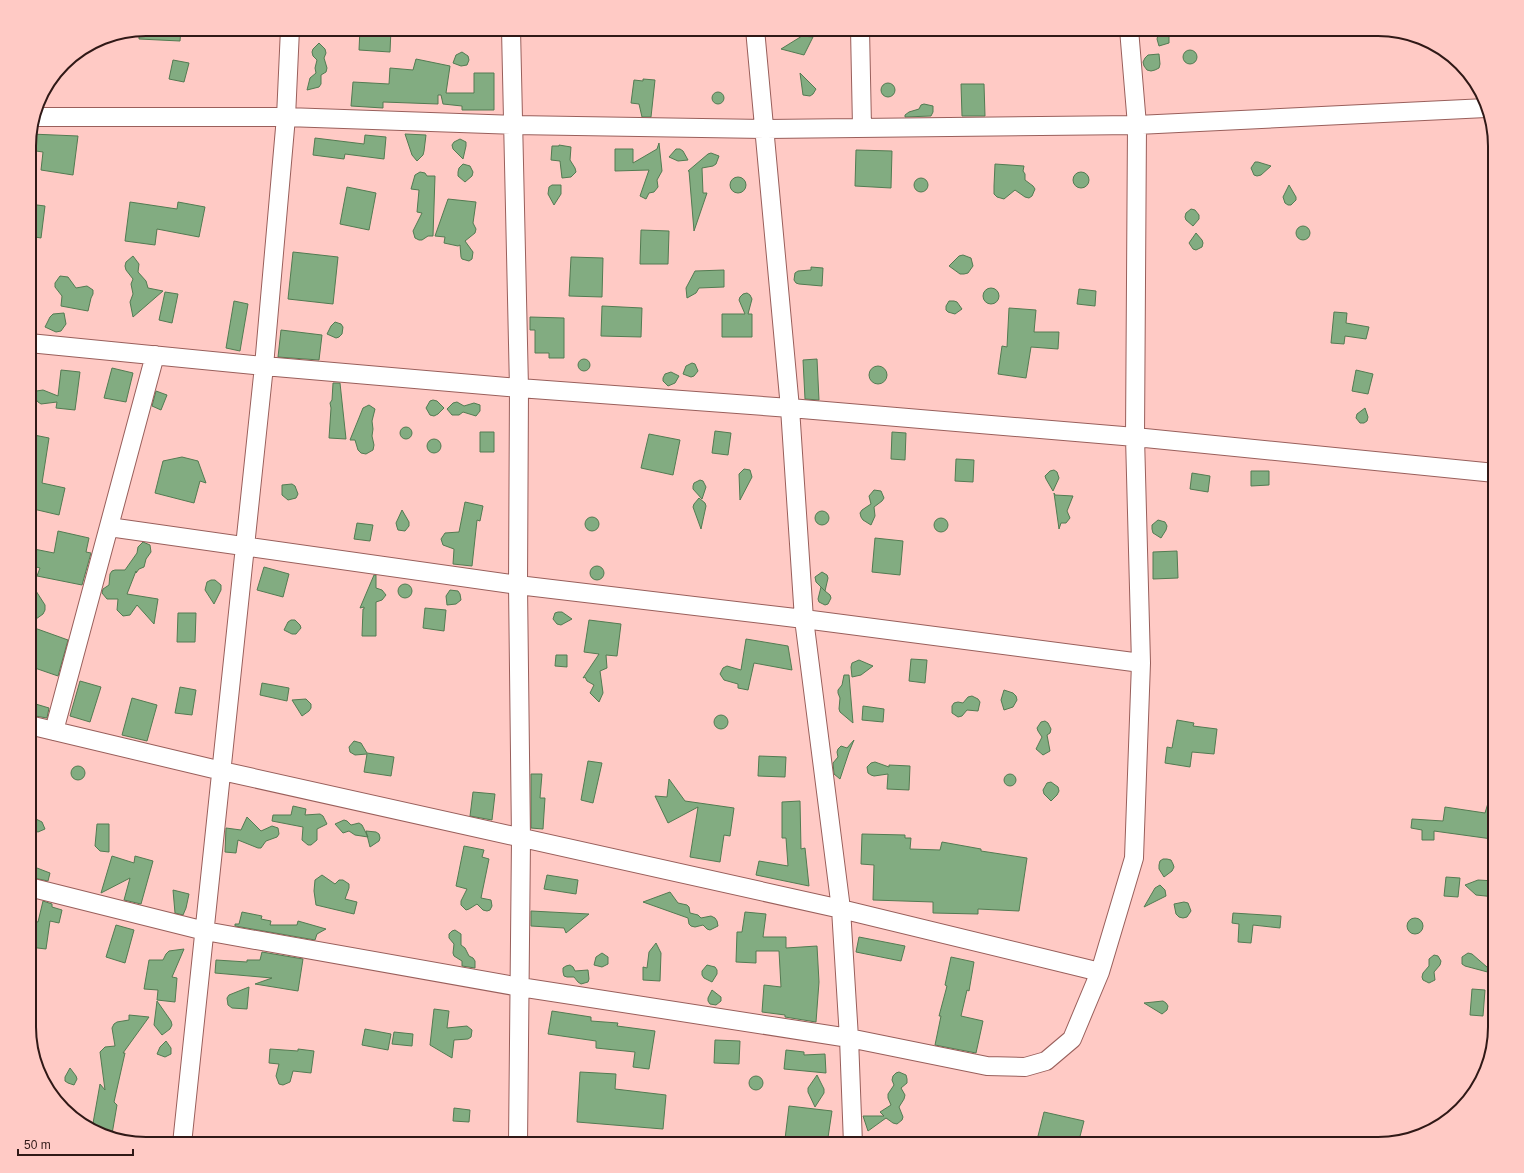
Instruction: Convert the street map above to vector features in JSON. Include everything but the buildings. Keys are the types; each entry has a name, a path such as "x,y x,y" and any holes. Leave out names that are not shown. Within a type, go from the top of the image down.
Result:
{"street":[{"path":"183,1137 206,931 264,366 286,118 290,36"},
{"path":"511,36 519,388 518,585 521,839 518,1137"},
{"path":"756,36 766,129 790,408 804,619 841,909 850,1038 853,1137"},
{"path":"860,36 862,127"},
{"path":"36,889 206,931 520,986 850,1038 987,1066 1025,1067 1046,1061 1072,1039 1100,972 1134,858 1141,663 1135,437 1137,125 1130,36"},
{"path":"40,117 286,118 514,126 766,129 1137,125 1481,108"},
{"path":"36,344 264,366 519,388 790,408 1135,437 1488,472"},
{"path":"54,731 155,355"},
{"path":"109,527 518,585 804,619 1141,663"},
{"path":"36,727 222,772 841,909 1100,972"}]}
